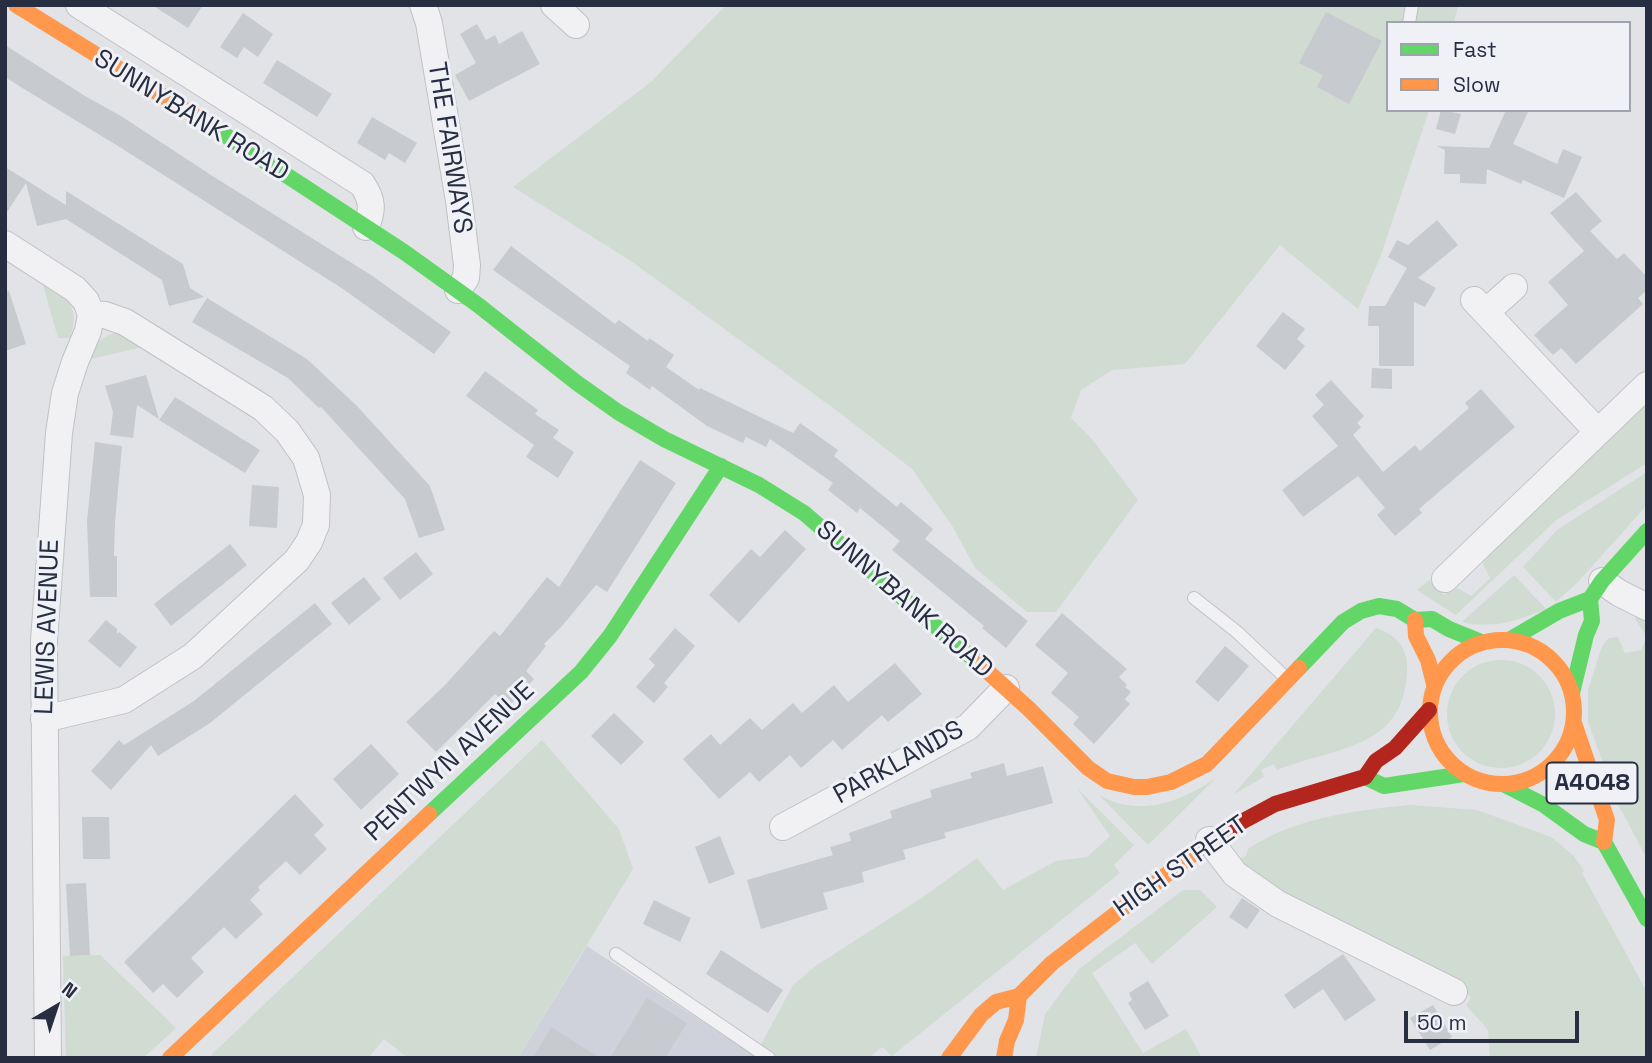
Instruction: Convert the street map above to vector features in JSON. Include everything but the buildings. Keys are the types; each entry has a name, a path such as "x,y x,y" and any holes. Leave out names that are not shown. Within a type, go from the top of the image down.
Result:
{"street":[{"name":"SUNNYBANK ROAD","path":"16,5 366,227 458,290 618,412 654,434 776,493 804,513 1006,688 1101,777 1137,788 1164,786 1186,778 1207,764 1343,622 1354,613 1372,606 1401,610 1415,620 1432,619 1481,642"},
{"name":"SUNNYBANK ROAD","path":"79,5 362,184 371,197 372,213 366,227"},
{"name":"THE FAIRWAYS","path":"423,5 429,23 466,253 466,278 458,290"},
{"path":"554,5 576,25"},
{"path":"5,244 75,289 86,301 91,314 125,321 263,408 287,430 306,458 317,495 316,525 297,560 193,656 124,700 44,719"},
{"path":"1514,287 1480,306 1598,432"},
{"name":"LEWIS AVENUE","path":"48,1058 44,641 58,433 65,393 88,331 91,314"},
{"path":"1460,575 1647,385"},
{"name":"PENTWYN AVENUE","path":"181,1054 581,672 610,636 721,466"},
{"path":"1596,590 1592,621 1572,693 1573,736 1549,767 1527,781 1503,784 1473,780 1452,766 1437,747 1429,723 1429,697 1444,668 1463,652 1481,642 1511,639 1596,590 1647,531"},
{"path":"1596,590 1619,593 1647,607"},
{"path":"1415,620 1416,636 1428,660 1434,684"},
{"path":"1511,639 1547,654 1563,674 1572,693"},
{"name":"PARKLANDS","path":"783,827 968,727 1006,688"},
{"name":"HIGH STREET","path":"948,1058 981,1015 996,1002 1018,996 1052,963 1209,840 1275,804 1365,777 1376,761 1395,748 1429,710"},
{"name":"A4048","path":"1574,723 1607,820 1608,849 1647,919"},
{"name":"HIGH STREET","path":"1365,777 1384,786 1464,774"},
{"name":"A4048","path":"1503,784 1544,805 1608,849"},
{"path":"1209,840 1235,874 1278,904 1433,969 1454,992"},
{"path":"1004,1058 1007,1041 1016,1020 1018,996"}],"lane":[{"path":"1194,598 1237,632 1287,680"},
{"path":"616,954 769,1058"}],"shaded area":[{"path":"726,5 1458,5 1454,21 1386,21 1386,112 1428,112 1381,255 1358,309 1280,245 1185,364 1112,370 1081,390 1071,418 1091,438 1138,500 1056,612 1027,612 975,568 953,527 912,469 836,410 631,261 513,187 651,82"},
{"path":"42,281 70,304 74,319 70,338 58,338"},
{"path":"123,332 147,346 87,360 101,340 110,334"},
{"path":"1647,399 1647,463 1555,521 1456,615 1417,590 1429,580 1444,595 1456,587 1471,596 1490,578 1483,564 1486,555"},
{"path":"1647,472 1647,505 1579,581 1556,602 1523,567 1557,530"},
{"path":"1514,575 1546,609 1505,623 1484,625 1462,622"},
{"path":"1647,597 1647,637 1635,619"},
{"path":"1376,628 1398,642 1405,652 1407,666 1404,694 1395,714 1382,729 1364,740 1277,770 1274,764 1261,770 1264,777 1234,794"},
{"path":"1618,637 1625,653 1641,650 1647,637 1647,859 1618,804 1588,722 1588,690 1602,646 1609,638"},
{"path":"1501,660 1522,664 1539,676 1551,693 1555,714 1551,735 1539,752 1522,764 1501,768 1480,764 1463,752 1451,735 1447,714 1451,693 1463,676 1480,664"},
{"path":"542,740 619,829 633,869 518,1058 408,1058 384,1039 368,1058 214,1058 211,1055"},
{"path":"1216,778 1148,845 1099,795 1129,805 1159,804 1189,794"},
{"path":"1077,788 1134,845 1114,865 1120,873 892,1056 882,1047 869,1058 755,1056 793,985 817,965 923,897 977,858 1003,890 1056,861 1087,857 1110,836"},
{"path":"1410,805 1477,810 1551,837 1573,855 1647,992 1647,1058 1490,1058 1488,1030 1466,1005 1471,998 1461,985 1288,897 1237,860 1246,856 1248,849 1266,838 1305,823 1347,813"},
{"path":"1183,890 1200,890 1217,907 1152,964 1135,943 1092,973 1143,1053 1186,1029 1202,1058 1036,1058 1045,1014 1079,969"},
{"path":"587,946 755,1056 757,1058 518,1058"},
{"path":"100,955 176,1028 143,1058 66,1058 63,956"}],"traffic: fast":[{"path":"208,124 404,252 618,412 664,439 759,485 804,513 976,661"},
{"path":"429,814 581,672 610,636 721,466"},
{"path":"1572,693 1592,621 1590,599 1602,581 1647,531"},
{"path":"1511,639 1559,611 1590,599"},
{"path":"1299,668 1343,622 1361,611 1379,606 1397,609 1415,620 1432,619 1481,642"},
{"path":"1365,777 1384,786 1464,774"},
{"path":"1503,784 1544,805 1584,834 1604,842 1647,919"}],"traffic: slow":[{"path":"16,5 208,124"},
{"path":"1415,620 1416,636 1428,660 1434,684"},
{"path":"1502,640 1530,645 1553,661 1569,684 1574,712 1569,740 1553,763 1530,779 1502,784 1474,779 1451,763 1435,740 1430,712 1435,684 1451,661 1474,645 1502,640"},
{"path":"976,661 1088,768 1107,781 1134,787 1171,782 1207,764 1299,668"},
{"path":"1574,723 1607,820 1604,842"},
{"path":"170,1058 429,814"},
{"path":"949,1058 981,1015 996,1002 1019,996 1052,963 1219,834"},
{"path":"1004,1058 1007,1041 1016,1020 1019,996"}],"traffic: jam":[{"path":"1219,834 1275,804 1365,777 1376,761 1395,748 1429,710"}]}
